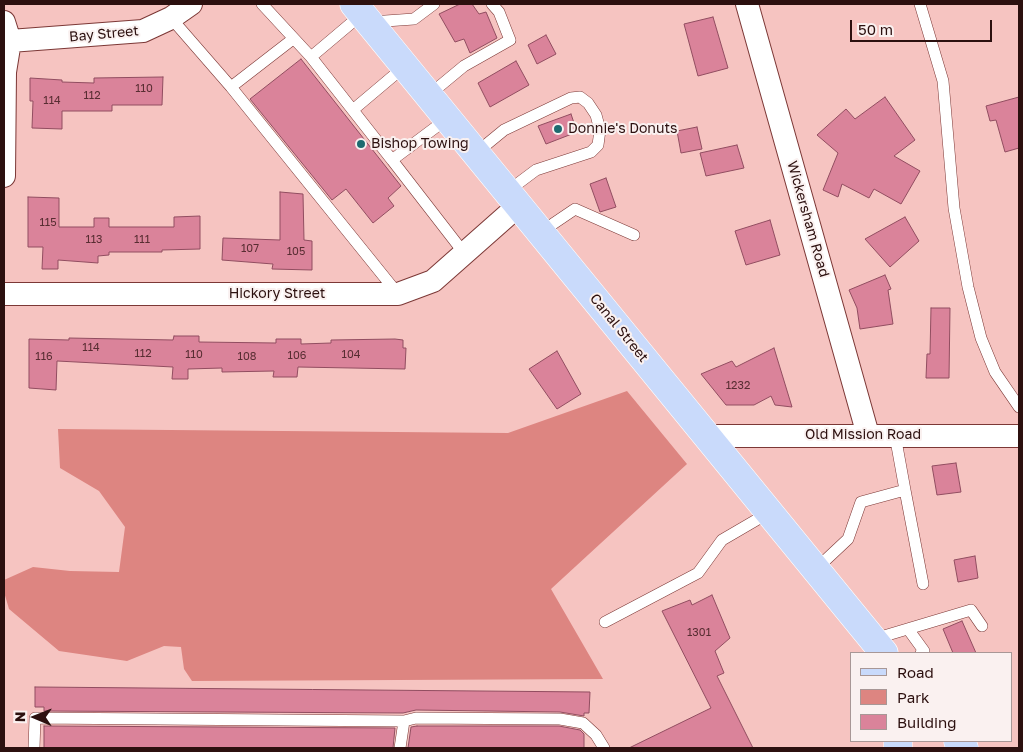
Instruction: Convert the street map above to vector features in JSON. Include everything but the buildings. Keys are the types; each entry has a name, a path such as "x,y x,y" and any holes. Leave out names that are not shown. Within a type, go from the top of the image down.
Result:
{"main road":[{"name":"Canal Street","path":"362,13 878,646"}],"street":[{"name":"Bay Street","path":"7,31 144,31 171,18 191,4"},
{"name":"Wickersham Road","path":"747,4 868,434"},
{"path":"4,176 7,31"},
{"name":"Hickory Street","path":"4,294 398,294 433,280 464,253 513,198"},
{"name":"Old Mission Road","path":"708,436 868,434 1019,436"}],"lane":[{"path":"262,4 311,57 354,110 464,253"},
{"path":"311,57 362,13 414,19 434,4"},
{"path":"429,95 464,66 510,40 499,12 492,4"},
{"path":"920,4 943,81 954,208 968,287 978,330 995,372 1019,407"},
{"path":"171,18 231,87 398,294"},
{"path":"231,87 294,39"},
{"path":"354,110 405,66"},
{"path":"476,153 504,130 571,98 580,97 588,103 596,115 600,130 598,145 591,152 536,170 513,198"},
{"path":"392,160 448,118"},
{"path":"541,232 574,209 634,235"},
{"path":"895,435 923,584"},
{"path":"816,569 848,539 861,502 905,490"},
{"path":"605,622 698,573 722,540 770,512"},
{"path":"878,646 908,629 971,610 982,626"},
{"path":"908,629 924,651 922,652"},
{"path":"34,748 35,718 404,721 416,718 560,719 583,722 596,735 604,748"},
{"path":"400,748 404,721"}],"green space":[{"path":"627,391 687,464 551,589 603,679 192,681 184,669 181,647 164,646 127,661 59,651 9,609 4,592 4,580 33,567 70,571 119,572 125,527 99,491 60,468 58,429 508,433"}],"place":[{"name":"Donnie's Donuts","path":"558,129"},
{"name":"Bishop Towing","path":"361,144"}]}
